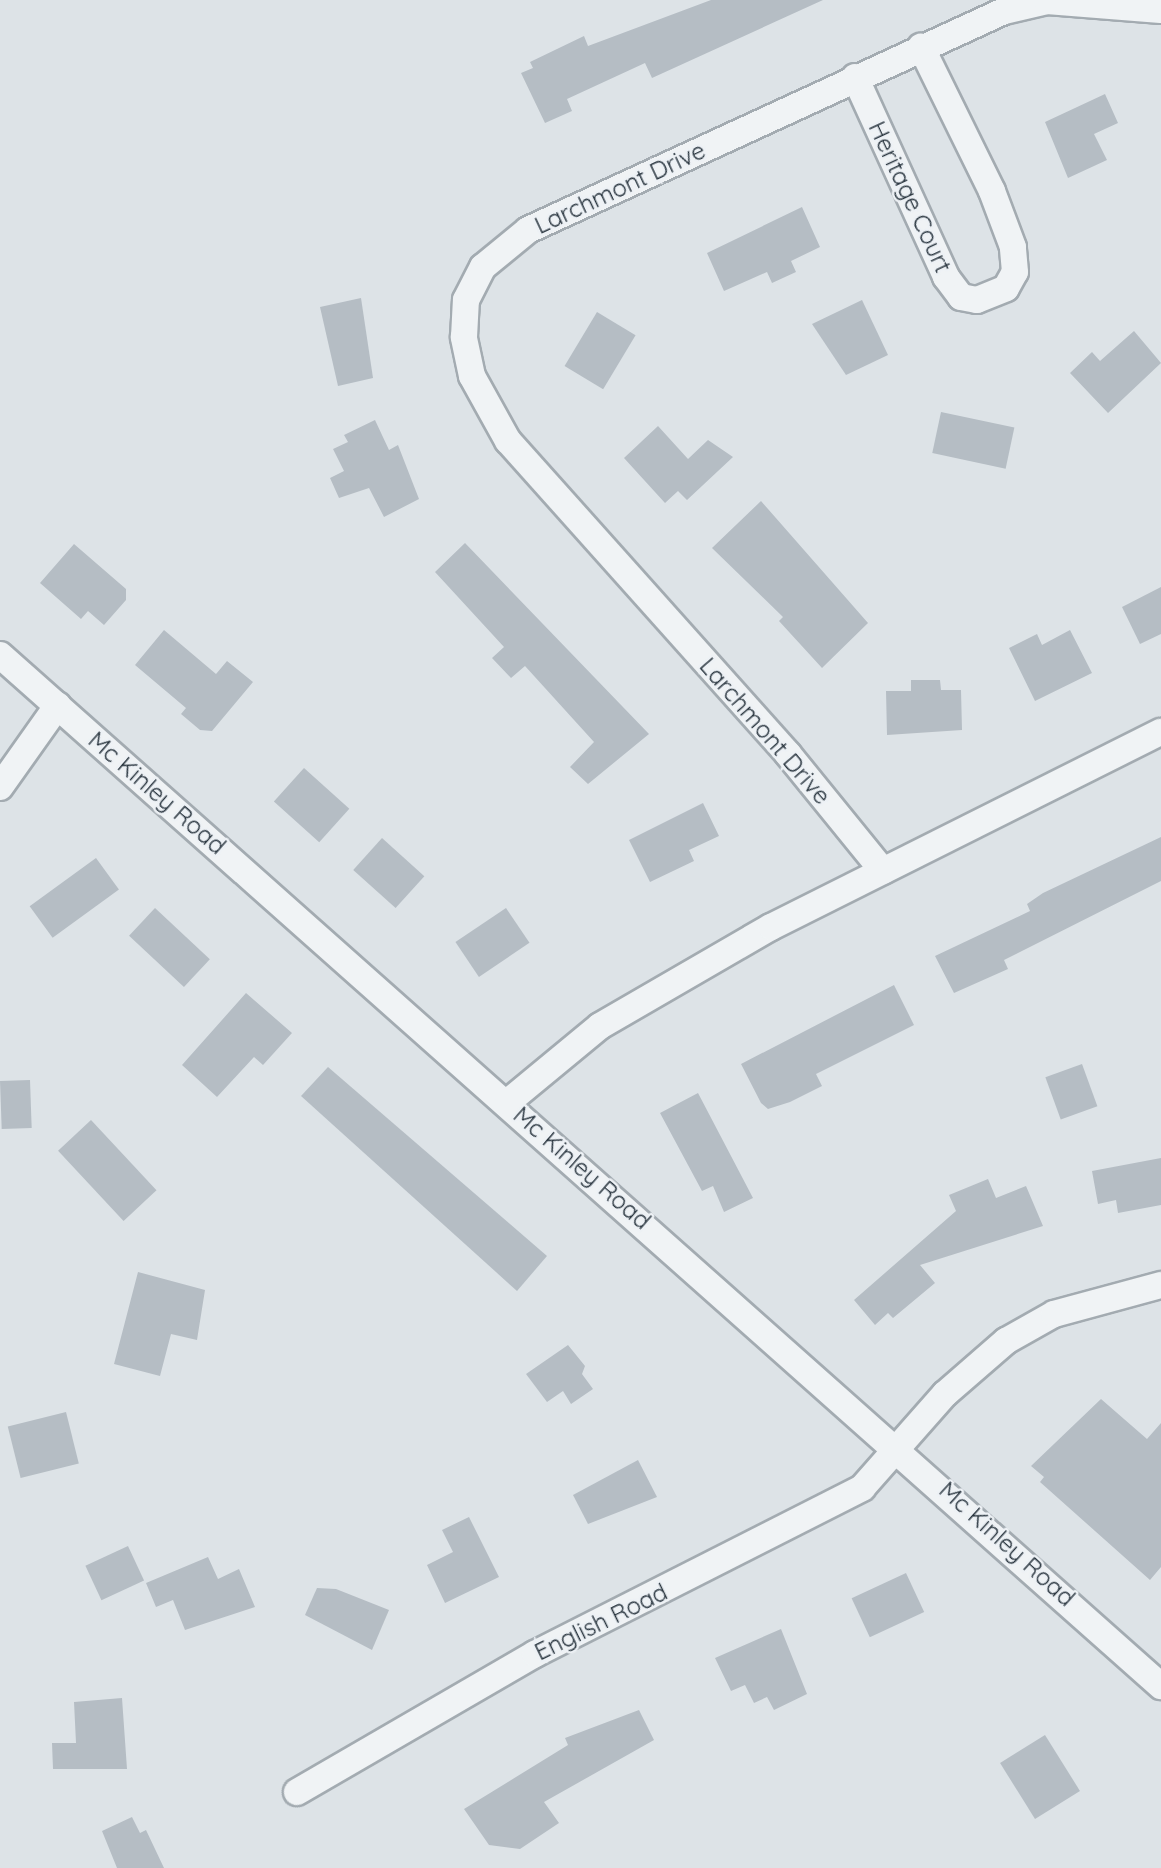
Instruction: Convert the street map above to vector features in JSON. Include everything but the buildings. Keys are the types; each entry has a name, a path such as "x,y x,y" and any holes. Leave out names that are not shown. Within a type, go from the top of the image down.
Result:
{"street":[{"name":"Larchmont Drive","path":"883,871 788,754 508,441 472,376 464,337 466,300 483,267 528,230 920,47 1004,11 1047,1 1161,10"},
{"name":"Heritage Court","path":"855,77 946,277 961,297 977,300 1006,288 1015,272 1013,247 992,191 920,47"},
{"name":"Mc Kinley Road","path":"0,655 900,1448 1161,1686"},
{"path":"0,788 58,705"},
{"path":"508,1102 600,1026 883,871 1161,732"},
{"name":"English Road","path":"297,1792 535,1654 823,1513 862,1489 945,1394 1006,1341 1054,1314 1161,1285"}]}
